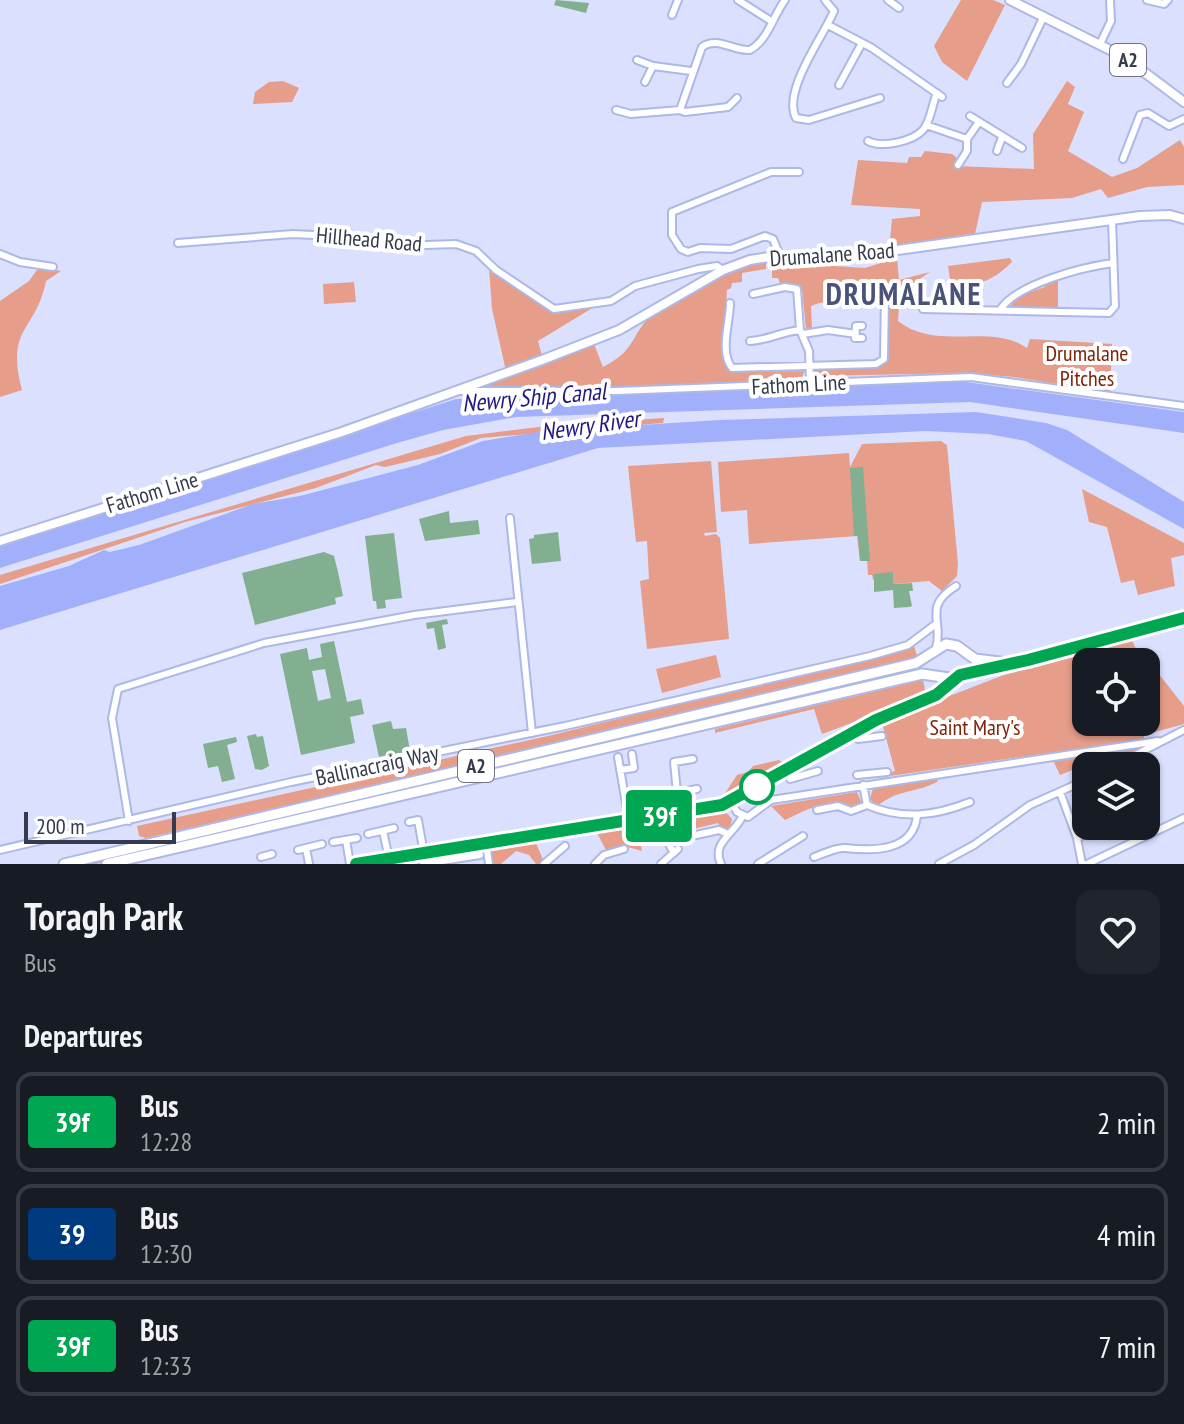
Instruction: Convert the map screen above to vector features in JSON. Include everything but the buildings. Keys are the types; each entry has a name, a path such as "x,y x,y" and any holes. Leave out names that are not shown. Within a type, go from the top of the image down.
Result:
{"highway":[{"name":"A2","path":"107,864 911,676 957,676 1016,663 1184,618"},
{"name":"A2","path":"64,864 916,663 946,644 959,647 984,661 1016,663"},
{"path":"957,676 966,662 959,647"},
{"path":"935,650 931,665 939,676"}],"main road":[{"name":"A2","path":"1010,0 1124,57 1184,102"},
{"name":"Drumalane Road","path":"458,391 619,330 723,270 750,260 780,256 848,257 1112,220 1164,215 1184,219"},
{"name":"Fathom Line","path":"0,541 295,447 458,391"}],"street":[{"path":"672,15 678,0"},
{"path":"738,0 771,21"},
{"path":"680,110 691,71 706,43 716,42 734,49 750,50 764,36 785,0"},
{"path":"793,114 796,87 834,11 825,0"},
{"path":"888,0 899,8"},
{"path":"1100,44 1111,21 1110,0"},
{"path":"1147,0 1164,4 1168,0"},
{"path":"1007,83 1021,64 1044,16"},
{"path":"828,25 862,43 940,95 919,134 898,142 876,145 868,141"},
{"path":"853,84 842,82 862,43"},
{"path":"637,60 653,66 691,71"},
{"path":"645,82 653,66"},
{"path":"616,110 631,114 685,112 728,107 737,98"},
{"path":"783,116 793,114 801,120 809,120 880,98"},
{"path":"1123,159 1140,115 1148,113 1169,126 1184,119"},
{"path":"970,116 1022,148"},
{"path":"958,165 967,151 967,139 979,122"},
{"path":"926,125 967,139"},
{"path":"997,151 1002,137"},
{"path":"780,256 773,239 765,236 731,249 700,248 688,252 681,249 672,235 672,212 771,172 799,172"},
{"path":"923,309 1109,313 1115,306 1112,220"},
{"name":"Hillhead Road","path":"178,243 293,234 335,236 397,246 456,244 476,251 504,276 554,309 611,301 635,286 698,269 717,266 723,270"},
{"path":"0,254 20,262 53,267"},
{"path":"1000,310 1014,296 1045,282 1085,268 1113,263"},
{"path":"753,294 785,287 797,289 801,332 809,351 810,383"},
{"path":"738,309 730,306 726,352 732,368 876,364 884,359 887,294 849,296"},
{"path":"750,341 768,340 778,332 828,330 859,336 856,326 862,326"},
{"name":"Fathom Line","path":"458,391 487,393 971,377 1184,406"},
{"path":"484,381 487,393"},
{"path":"510,518 532,733"},
{"path":"935,650 939,637 934,614 939,601 956,586"},
{"path":"129,821 112,718 118,689 264,643 414,615 517,602"},
{"path":"936,626 959,647"},
{"name":"Ballinacraig Way","path":"0,850 291,782 532,733 870,656 908,645 936,626"},
{"path":"939,676 940,691"},
{"path":"357,864 405,860 424,854 731,802 868,724 940,691 957,676"},
{"path":"868,724 872,737"},
{"path":"1139,752 1183,732"},
{"path":"858,739 882,736"},
{"path":"742,817 748,817 768,801 1158,741"},
{"path":"620,770 634,768 632,754"},
{"path":"618,757 629,821"},
{"path":"679,813 674,762 693,759"},
{"path":"790,779 814,772 803,761"},
{"path":"857,775 887,772"},
{"path":"873,773 873,784"},
{"path":"863,785 867,805"},
{"path":"939,864 974,845 1030,805 1072,786"},
{"path":"677,793 697,789"},
{"path":"1060,792 1072,824"},
{"path":"731,802 742,817"},
{"path":"817,810 838,806 851,811 867,805 886,813 917,815 941,813 970,802"},
{"path":"814,857 844,847 866,852 895,844 914,832 917,815"},
{"path":"661,864 676,851 666,839 662,816"},
{"path":"721,864 717,853 742,817"},
{"path":"1078,840 1085,864 1184,818"},
{"path":"409,822 418,820 424,854"},
{"path":"368,834 394,828"},
{"path":"696,835 719,830 728,834"},
{"path":"383,831 389,859"},
{"path":"758,864 803,836"},
{"path":"333,842 357,838"},
{"path":"346,840 350,864"},
{"path":"309,864 302,849 322,844"},
{"path":"481,864 483,844"},
{"path":"483,844 489,864"},
{"path":"544,864 565,846"},
{"path":"595,864 604,855 624,849"},
{"path":"266,855 268,864"},
{"path":"423,864 480,855"}],"green space":[{"path":"961,0 993,0 1005,5 967,81 942,62 934,46"},
{"path":"283,81 299,88 292,102 253,104 255,92 269,82"},
{"path":"1067,81 1075,87 1068,104 1084,112 1068,151 1112,177 1137,168 1180,140 1184,147 1184,185 1147,187 1108,198 1101,189 1072,198 982,202 975,234 889,250 892,219 920,216 920,209 851,205 858,160 907,163 909,157 921,157 925,151 952,154 956,157 956,166 1034,169 1033,134"},
{"name":"Drumalane Pitches","path":"897,258 899,280 930,272 900,292 898,321 929,335 996,337 1027,348 1030,339 1112,344 1110,393 1014,377 966,373 817,376 814,370 819,368 883,365 888,353 887,299 892,291 850,293 849,298 811,306 812,328 806,329 802,289 795,284 781,286 778,278 772,278 772,262 865,268"},
{"path":"1010,258 1012,262 984,281 968,284 950,279 948,266"},
{"path":"766,261 766,269 742,273 742,282 732,283 727,290 723,361 732,370 805,369 802,378 721,383 720,388 461,393 594,344 603,367 620,356 648,318 669,302 723,275"},
{"path":"39,267 61,271 46,281 36,311 19,341 17,353 22,390 0,397 0,301 29,281"},
{"path":"489,268 549,307 599,304 538,341 542,356 506,371 492,309"},
{"path":"1058,279 1058,308 1010,307 1018,296"},
{"path":"354,282 356,302 324,304 323,284"},
{"path":"664,418 663,423 481,438 440,454 385,467 376,465 316,488 185,522 0,584 0,575 466,436 555,425"},
{"path":"941,441 947,445 958,564 957,576 942,591 929,581 893,584 892,578 873,580 872,575 868,575 867,559 860,561 857,536 749,544 747,510 721,512 718,462 849,453 850,467 862,444"},
{"path":"711,461 717,532 704,533 705,536 716,534 720,538 729,639 647,649 640,581 649,579 647,541 636,542 628,466"},
{"path":"1082,489 1184,543 1184,555 1171,558 1175,586 1138,595 1134,580 1121,583 1107,527 1089,522"},
{"name":"Saint Mary's","path":"1131,638 1136,648 1097,648"},
{"path":"914,646 918,659 146,838 139,836 137,826 548,736"},
{"path":"716,655 721,677 662,693 656,669"},
{"name":"Saint Mary's","path":"1072,655 1072,736 1144,736 1144,739 876,778 895,771 882,723 935,705 939,700 1004,675"},
{"path":"921,667 922,671 96,864 74,864"},
{"name":"Saint Mary's","path":"1160,675 1184,706 1184,724 1160,731"},
{"path":"923,680 926,695 822,734 814,709 715,733 715,729"},
{"path":"1145,745 1132,752 1102,752"},
{"path":"1072,757 1072,770 1060,775 1053,760"},
{"path":"779,760 784,763 781,770 720,801 737,775 748,772 753,766"},
{"path":"938,779 937,782 893,796 877,806 870,799 873,788"},
{"path":"857,792 863,806 823,805 785,820 771,806"},
{"path":"724,810 732,819 730,828 721,828 718,823 689,830 688,817"},
{"path":"637,827 642,851 624,846 607,852 597,833"},
{"path":"536,843 544,862 541,864 536,864 529,855 516,851 501,864 494,864 490,850"}],"water":[{"name":"Newry Ship Canal","path":"959,381 1184,412 1184,433 970,402 516,417 443,430 397,443 0,568 0,546 456,399"},
{"name":"Newry River","path":"976,412 1046,423 1067,430 1184,502 1184,529 1026,441 988,434 925,431 598,448 0,630 0,586 69,566 104,550 110,552 139,545 253,504 300,496 418,465 483,441 544,431 720,420"}],"bus line":[{"name":"39f","path":"356,864 722,805 876,720 936,695 954,677 996,669 1184,618"}],"district":[{"name":"DRUMALANE","path":"904,293"}]}
